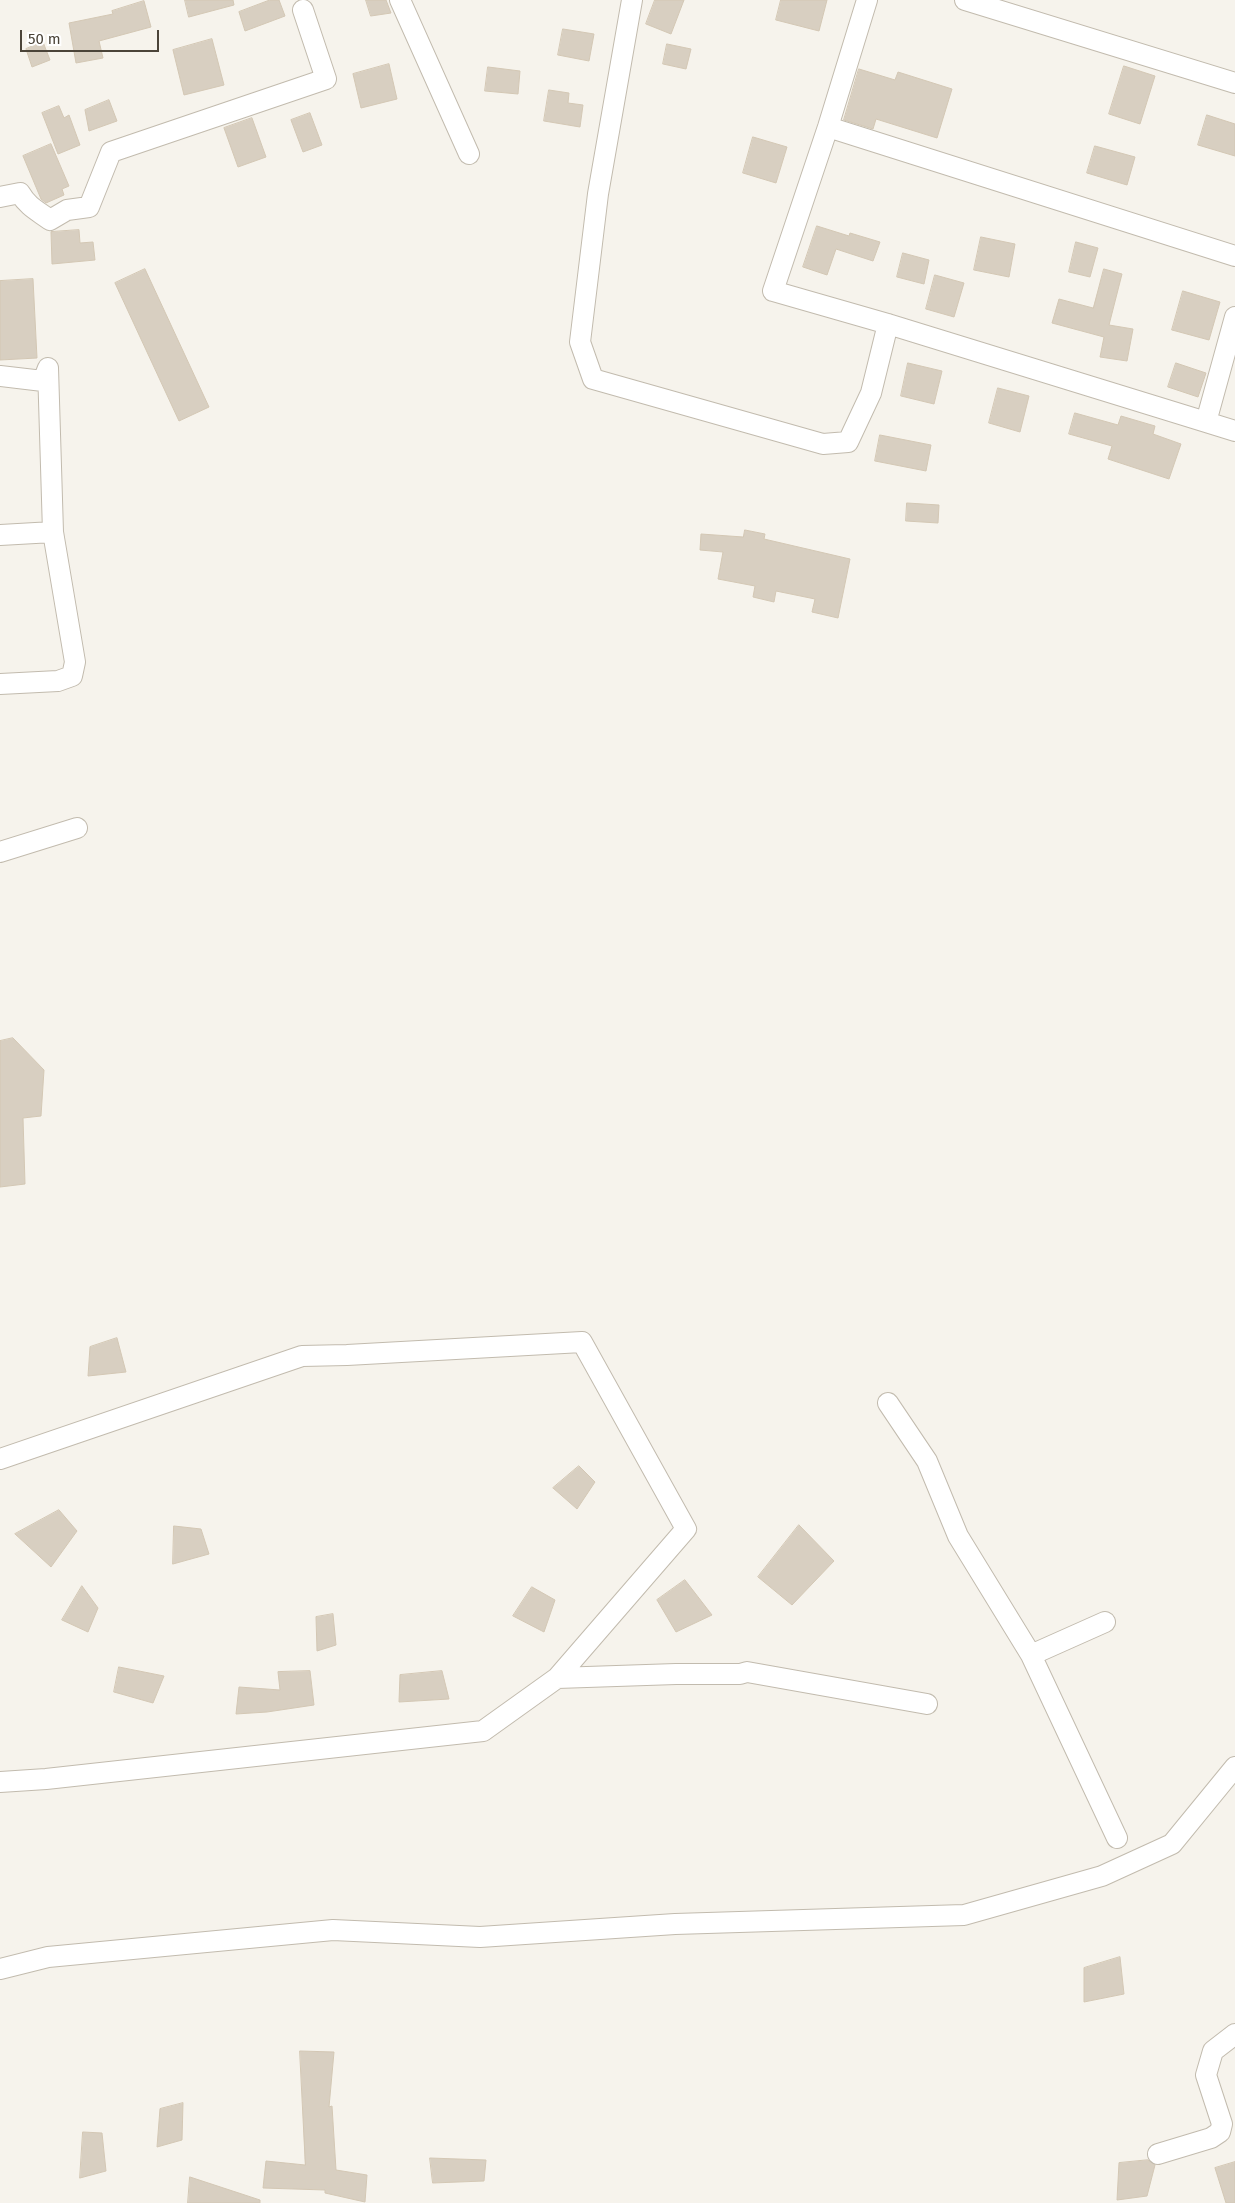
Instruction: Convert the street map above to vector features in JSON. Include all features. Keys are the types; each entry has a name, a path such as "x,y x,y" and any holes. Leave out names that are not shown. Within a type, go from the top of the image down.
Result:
{"street":[{"path":"400,0 469,154"},
{"path":"632,0 598,194 580,342 594,379 823,444 848,442 871,393 888,324"},
{"path":"867,0 828,127 773,291 888,324 1235,431"},
{"path":"965,0 1235,83"},
{"path":"0,197 20,193 26,203 50,220 67,210 89,208 111,152 326,79 303,10"},
{"path":"828,127 1235,256"},
{"path":"1206,422 1235,317"},
{"path":"0,376 43,381 48,368 53,532 75,662 72,676 58,681 0,684"},
{"path":"0,535 53,532"},
{"path":"0,852 78,828"},
{"path":"0,1459 302,1356 582,1342 686,1529 557,1678 483,1731 46,1779 0,1782"},
{"path":"888,1403 927,1461 958,1536 1031,1655 1117,1838"},
{"path":"1031,1655 1105,1622"},
{"path":"557,1678 740,1674 747,1672 927,1704"},
{"path":"0,1969 48,1957 333,1930 480,1938 675,1924 964,1915 1102,1876 1172,1844 1235,1767"},
{"path":"1158,2154 1212,2138 1220,2132 1222,2124 1206,2075 1213,2051 1235,2034"}],"building":[{"path":"185,0 233,0 234,5 189,17"},
{"path":"270,0 279,0 285,16 245,31 239,12"},
{"path":"366,0 386,0 391,13 371,16"},
{"path":"655,0 684,0 671,34 646,24"},
{"path":"781,0 827,0 819,31 776,20"},
{"path":"144,1 151,27 99,41 103,58 76,63 69,23 113,14 112,11"},
{"path":"563,29 594,34 589,61 558,55"},
{"path":"212,39 224,85 184,95 173,50"},
{"path":"43,42 50,60 32,67 26,49"},
{"path":"667,44 691,49 686,69 663,64"},
{"path":"389,64 397,99 361,108 353,74"},
{"path":"1124,66 1155,76 1140,124 1109,114"},
{"path":"488,67 520,71 518,94 485,91"},
{"path":"859,69 895,80 898,72 952,89 937,138 876,119 873,129 844,120"},
{"path":"549,90 569,93 568,103 583,105 580,127 544,121"},
{"path":"109,100 117,121 89,131 85,110"},
{"path":"59,106 64,118 69,115 80,145 58,154 42,113"},
{"path":"310,113 322,145 303,152 291,120"},
{"path":"1207,115 1235,124 1235,156 1198,145"},
{"path":"252,118 266,157 238,167 224,128"},
{"path":"753,137 787,147 776,183 743,173"},
{"path":"51,144 69,186 62,189 64,195 46,203 41,199 23,156"},
{"path":"1095,146 1135,157 1127,185 1087,173"},
{"path":"817,226 849,236 850,233 880,242 873,261 836,249 827,275 803,267"},
{"path":"79,230 80,243 93,242 95,260 52,264 51,232"},
{"path":"981,237 1015,244 1009,277 974,270"},
{"path":"1076,242 1098,248 1090,277 1069,272"},
{"path":"903,253 929,260 924,284 897,277"},
{"path":"145,269 209,407 179,421 115,283"},
{"path":"1104,269 1122,274 1109,325 1133,329 1127,361 1100,357 1104,337 1052,323 1059,299 1093,308"},
{"path":"935,275 964,283 954,317 926,309"},
{"path":"33,279 37,358 0,360 0,281"},
{"path":"1183,291 1220,302 1209,340 1172,330"},
{"path":"908,363 942,371 934,404 901,396"},
{"path":"1176,363 1206,373 1198,397 1168,387"},
{"path":"998,388 1029,396 1020,432 989,423"},
{"path":"1075,413 1118,425 1121,416 1155,426 1153,434 1181,444 1169,479 1108,459 1112,446 1069,434"},
{"path":"880,435 931,445 926,471 875,461"},
{"path":"907,503 939,505 938,523 906,521"},
{"path":"745,530 765,534 764,539 850,559 838,618 812,612 815,599 776,591 774,602 753,597 755,586 718,579 723,552 700,550 701,534 743,537"},
{"path":"13,1038 44,1070 41,1116 23,1118 25,1184 0,1187 0,1041"},
{"path":"117,1338 126,1372 88,1376 90,1347"},
{"path":"579,1466 595,1482 577,1509 553,1488"},
{"path":"59,1510 77,1531 51,1567 15,1534"},
{"path":"799,1525 834,1561 792,1605 758,1577"},
{"path":"174,1526 201,1529 209,1554 173,1564"},
{"path":"685,1580 712,1615 676,1632 657,1600"},
{"path":"82,1586 98,1608 88,1632 62,1620"},
{"path":"532,1587 555,1600 544,1632 513,1616"},
{"path":"333,1614 336,1645 317,1651 316,1617"},
{"path":"119,1667 164,1676 153,1703 114,1692"},
{"path":"310,1671 314,1705 267,1712 236,1714 239,1687 280,1690 278,1672"},
{"path":"442,1671 449,1699 399,1702 400,1675"},
{"path":"1120,1957 1124,1994 1084,2002 1084,1968"},
{"path":"300,2051 334,2052 329,2107 332,2106 336,2170 367,2175 365,2202 325,2193 325,2190 263,2188 266,2161 305,2165"},
{"path":"183,2103 182,2140 157,2147 160,2109"},
{"path":"83,2132 102,2133 106,2171 80,2178"},
{"path":"430,2158 486,2160 484,2181 433,2183"},
{"path":"1148,2160 1155,2165 1147,2196 1117,2200 1119,2163"},
{"path":"1235,2162 1235,2203 1226,2203 1215,2168"},
{"path":"190,2177 260,2200 260,2203 188,2203"}]}
